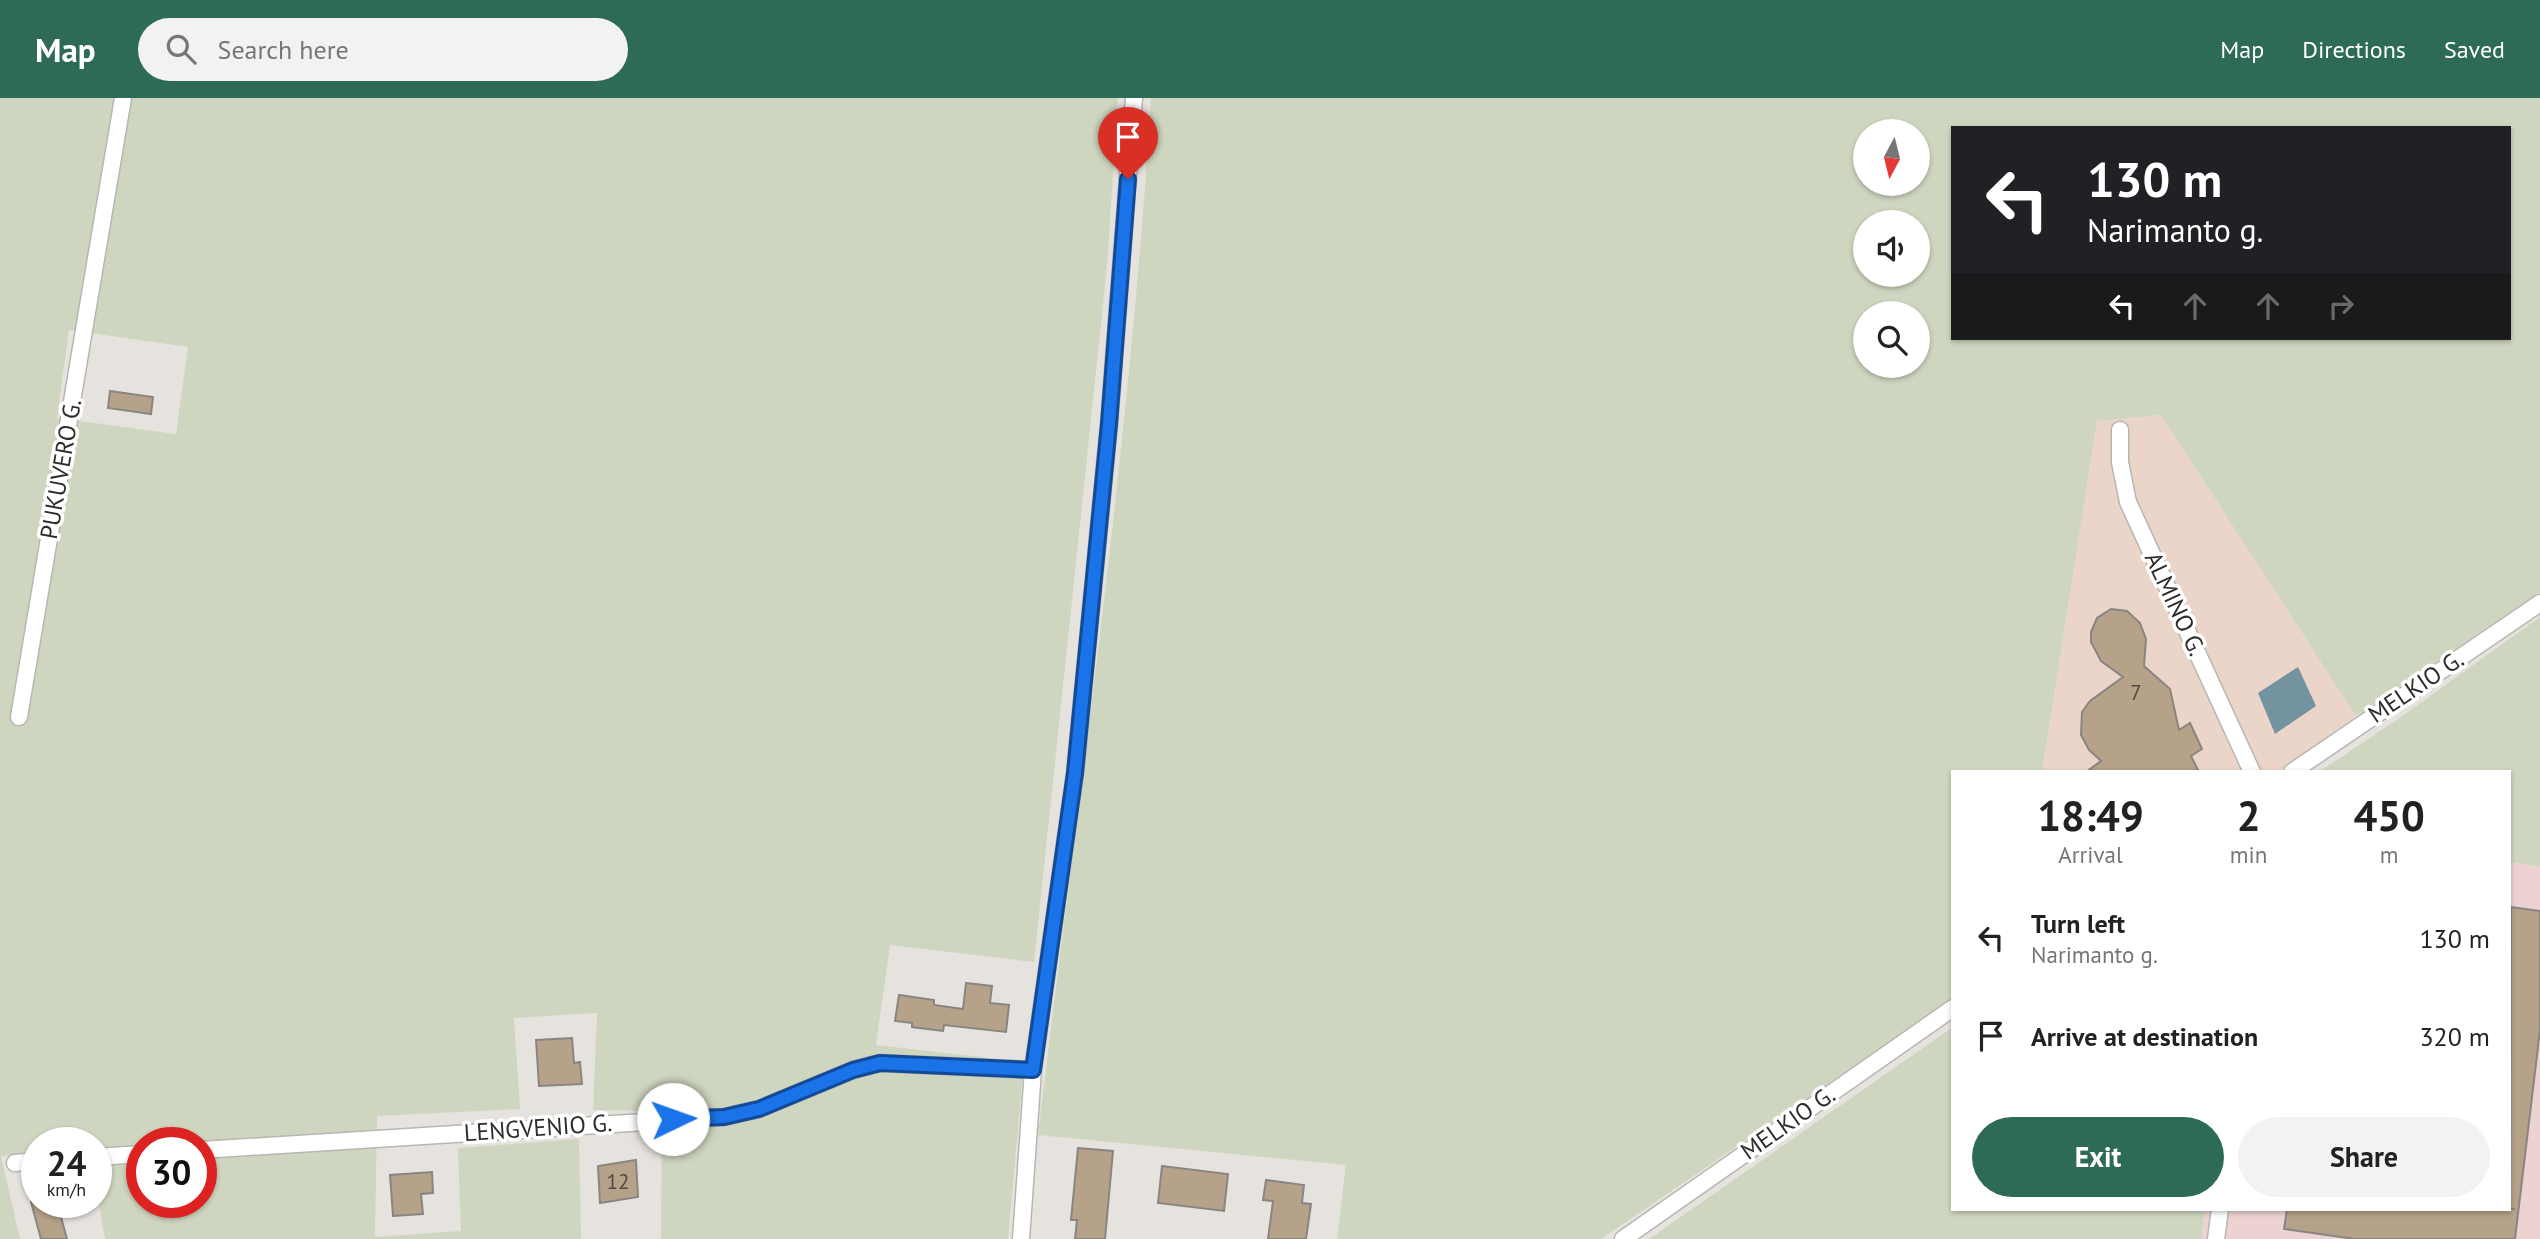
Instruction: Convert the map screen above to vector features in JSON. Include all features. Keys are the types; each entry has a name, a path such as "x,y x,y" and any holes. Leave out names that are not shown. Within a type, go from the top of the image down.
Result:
{"street":[{"name":"PUKUVERO G.","path":"19,717 123,98"},
{"path":"1021,1239 1033,1070 1075,773 1109,424 1134,98"},
{"name":"ALMINO G.","path":"2120,430 2120,462 2128,502 2251,770"},
{"name":"MELKIO G.","path":"2295,770 2540,603"},
{"name":"MELKIO G.","path":"1623,1239 1951,1009"},
{"name":"LENGVENIO G.","path":"217,1149 724,1117 759,1109 853,1070 880,1063 1033,1070"},
{"path":"15,1163 21,1162"},
{"path":"2216,1239 2220,1211"}],"shaded area":[{"path":"2161,415 2356,716 2280,770 2042,770 2097,421"},
{"path":"2511,862 2540,867 2540,1239 2201,1239 2205,1211 2511,1211"}],"green space":[{"path":"0,98 1118,98 1107,267 1034,962 890,945 876,1045 1024,1062 1008,1239 661,1239 662,1111 593,1110 597,1013 514,1018 520,1109 377,1116 375,1237 461,1231 458,1148 579,1139 581,1239 105,1239 101,1218 112,1218 112,1127 21,1127 21,1154 1,1156 20,1239 0,1239","holes":["69,330 188,347 176,434 57,418"]},
{"path":"1151,98 2540,98 2540,592 2356,716 2161,415 2097,421 2042,770 1951,770 1951,1000 1601,1239 1337,1239 1346,1165 1038,1135 1117,487 1142,228"},
{"path":"2540,617 2540,867 2511,862 2511,770 2322,770"},
{"path":"1951,1028 1951,1211 2205,1211 2201,1239 1649,1239"}],"water":[{"path":"2298,667 2316,706 2275,734 2258,693"}],"building":[{"path":"110,391 153,397 151,414 108,408"},
{"path":"2111,609 2127,611 2140,623 2146,639 2144,666 2170,689 2179,730 2190,723 2202,749 2191,756 2198,770 2089,770 2101,761 2089,750 2081,735 2082,712 2090,701 2123,677 2101,661 2091,642 2091,632 2097,618"},
{"path":"2511,907 2540,911 2540,1030 2515,1239 2355,1239 2284,1229 2287,1211 2511,1211"},
{"path":"966,983 992,986 990,1003 1009,1005 1006,1032 944,1025 943,1031 912,1027 912,1023 895,1021 899,995 934,1000 934,1005 963,1009"},
{"path":"572,1038 574,1063 580,1062 582,1084 539,1086 536,1040"},
{"path":"1078,1148 1113,1151 1105,1239 1075,1239 1077,1220 1071,1220"},
{"path":"636,1160 638,1197 600,1203 598,1166"},
{"path":"1162,1166 1228,1174 1224,1211 1158,1203"},
{"path":"432,1172 433,1193 421,1194 423,1214 393,1216 390,1175"},
{"path":"1266,1180 1304,1185 1302,1203 1311,1204 1306,1239 1268,1239 1273,1201 1263,1200"},
{"path":"35,1218 61,1218 67,1239 41,1239"}],"route":[{"path":"673,1119 724,1117 759,1109 853,1070 880,1063 1033,1070 1075,773 1109,424 1128,179"}]}
